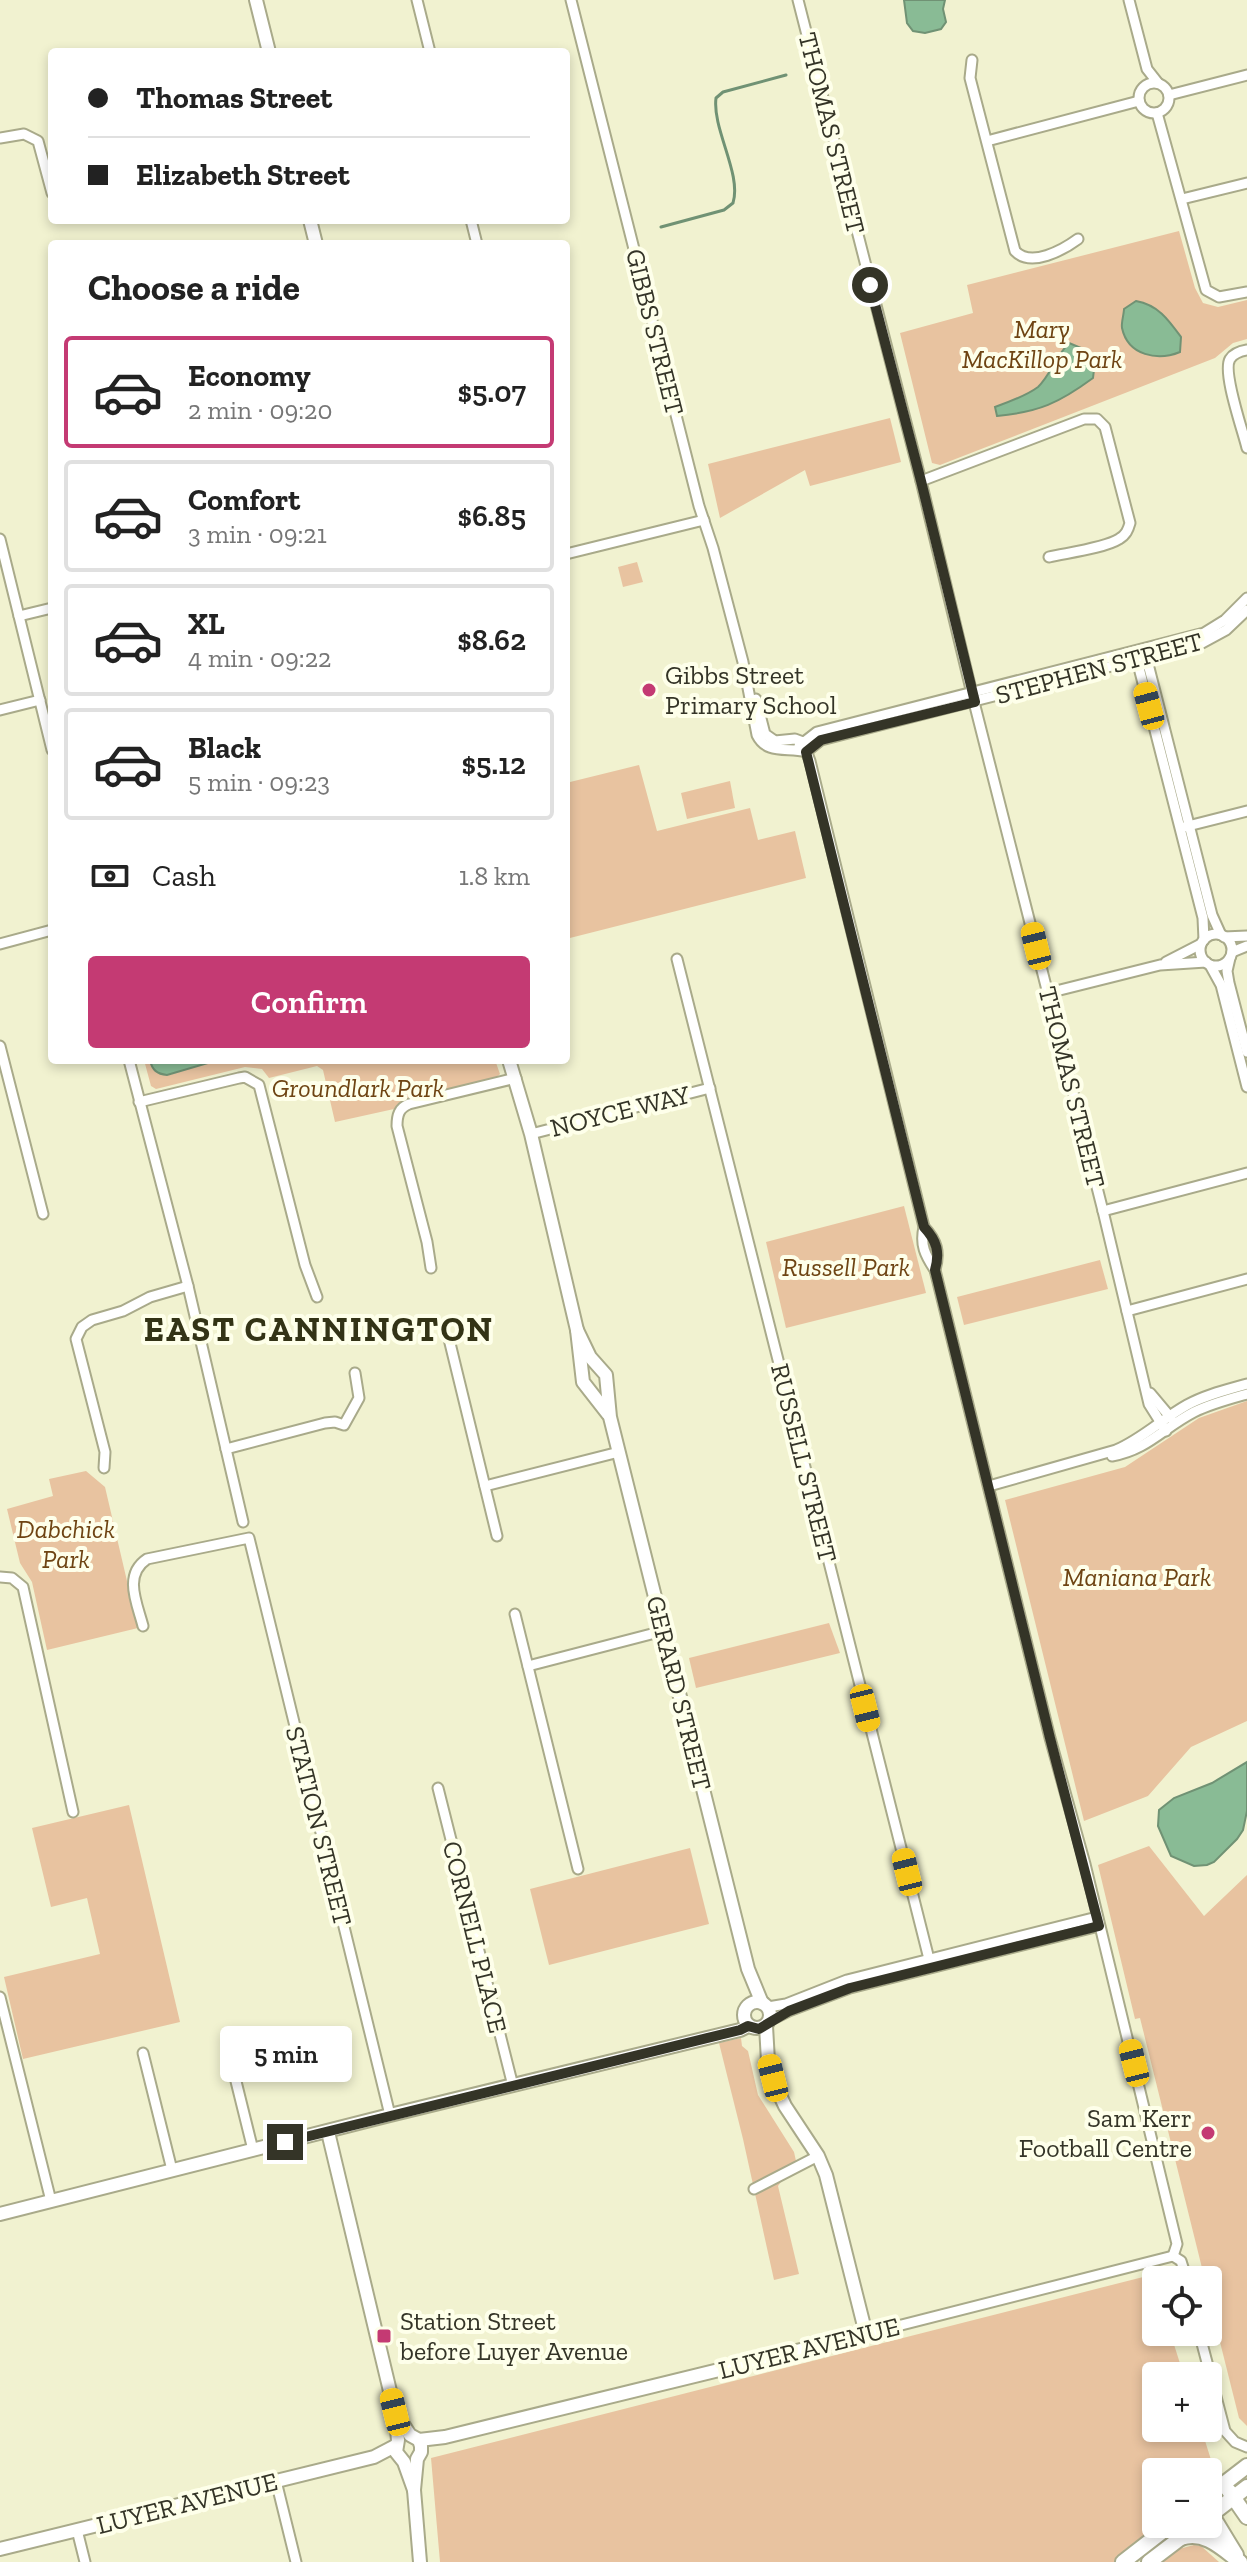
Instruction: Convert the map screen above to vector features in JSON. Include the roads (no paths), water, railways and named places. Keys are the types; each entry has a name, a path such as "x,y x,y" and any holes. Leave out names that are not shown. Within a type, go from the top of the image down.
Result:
{"main road":[{"path":"1247,2466 1224,2484 1247,2517"},
{"path":"1222,2504 1247,2487"},
{"path":"1222,2534 1240,2562"},
{"path":"1123,2562 1154,2538"},
{"path":"1149,2562 1181,2538"},
{"path":"1204,2538 1240,2562"}],"street":[{"path":"256,0 268,48"},
{"path":"417,0 429,48"},
{"name":"GIBBS STREET","path":"571,0 743,662 759,740 771,749 802,748"},
{"name":"THOMAS STREET","path":"798,0 921,481 1149,1404 1163,1427"},
{"path":"1129,0 1147,69 1169,95 1166,106 1157,113 1146,111 1139,101 1147,69"},
{"path":"972,60 970,78 1015,251 1021,258 1029,259 1063,249 1078,239"},
{"path":"1169,95 1247,75"},
{"path":"1143,87 1158,83"},
{"path":"987,141 1139,101"},
{"path":"1157,113 1206,290 1219,297 1247,292"},
{"path":"0,138 24,134 38,141 48,178"},
{"path":"1182,199 1247,183"},
{"path":"1247,350 1230,359 1228,373 1247,448"},
{"path":"921,481 1084,419 1097,419 1105,427 1129,529 1114,542 1049,557"},
{"path":"570,553 704,520"},
{"path":"0,539 48,733"},
{"name":"STEPHEN STREET","path":"1140,654 1210,630 1247,598"},
{"path":"19,616 48,609"},
{"name":"STEPHEN STREET","path":"802,748 817,732 1211,639 1226,630 1247,610"},
{"path":"1140,654 1184,826 1203,918 1201,954 1221,985 1247,1087"},
{"path":"0,710 40,700"},
{"path":"802,748 924,1227 922,1244 935,1270 1098,1921 1177,2244 1173,2256 1183,2266"},
{"path":"1184,826 1247,811"},
{"path":"1184,826 1212,915 1230,943 1227,971 1247,1052"},
{"path":"0,944 48,931"},
{"path":"1160,965 1213,934 1247,936"},
{"path":"1048,993 1160,965 1219,966 1247,946"},
{"name":"RUSSELL STREET","path":"677,959 930,1963"},
{"path":"0,1046 43,1214"},
{"path":"130,1064 188,1286 243,1522"},
{"name":"GERARD STREET","path":"511,1064 531,1134 577,1330 583,1382 610,1417"},
{"path":"139,1102 239,1078 256,1082 261,1090 305,1265 317,1297"},
{"path":"431,1268 397,1126 399,1113 409,1104 516,1078"},
{"name":"NOYCE WAY","path":"531,1134 710,1088"},
{"path":"1103,1211 1247,1173"},
{"path":"1127,1311 1247,1279"},
{"path":"104,1468 105,1452 76,1339 82,1327 92,1320 188,1286"},
{"name":"GERARD STREET","path":"577,1330 590,1357 606,1375 610,1417 748,1969 765,2005"},
{"path":"449,1339 497,1536"},
{"path":"226,1449 325,1423 344,1425 359,1398 355,1373"},
{"name":"THOMAS STREET","path":"1144,1383 1153,1399 1173,1420"},
{"path":"989,1486 1144,1447 1163,1427 1202,1397 1247,1384"},
{"path":"1173,1420 1247,1394"},
{"path":"485,1486 619,1452"},
{"name":"STATION STREET","path":"143,1626 133,1587 133,1576 139,1565 147,1559 249,1538 390,2115"},
{"path":"0,1577 12,1578 23,1587 73,1812"},
{"path":"515,1614 578,1869"},
{"path":"528,1666 663,1631"},
{"name":"CORNELL PLACE","path":"438,1788 513,2086"},
{"path":"866,2334 826,2175 818,2156 785,2106 744,2011 755,2002 786,2004 847,1980 930,1963 1098,1921"},
{"path":"748,2024 759,2029 789,2011 930,1963"},
{"name":"GERARD STREET","path":"748,1969 748,2005"},
{"path":"0,1997 51,2201"},
{"path":"765,2005 770,2014 767,2024 768,2061"},
{"path":"0,2214 740,2030 748,2024"},
{"path":"228,2049 253,2150"},
{"path":"143,2053 172,2170"},
{"path":"328,2132 395,2412 408,2449 420,2562"},
{"path":"754,2189 818,2156"},
{"name":"LUYER AVENUE","path":"0,2549 1173,2256"},
{"path":"1203,2346 1222,2423 1230,2438 1247,2447"},
{"path":"276,2481 296,2562"},
{"path":"77,2530 85,2562"}],"waterway":[{"path":"661,227 724,210 733,203 734,179 718,123 716,98 723,92 786,75"}],"place":[{"name":"Gibbs Street Primary School","path":"649,690"},
{"name":"Sam Kerr Football Centre","path":"1208,2133"},
{"name":"Station Street before Luyer Avenue","path":"384,2336"}],"district":[{"name":"EAST CANNINGTON","path":"319,1329"}],"park label":[{"name":"Mary MacKillop Park","path":"1042,344"},
{"name":"Groundlark Park","path":"358,1088"},
{"name":"Russell Park","path":"846,1267"},
{"name":"Dabchick Park","path":"66,1544"},
{"name":"Maniana Park","path":"1137,1577"}]}
